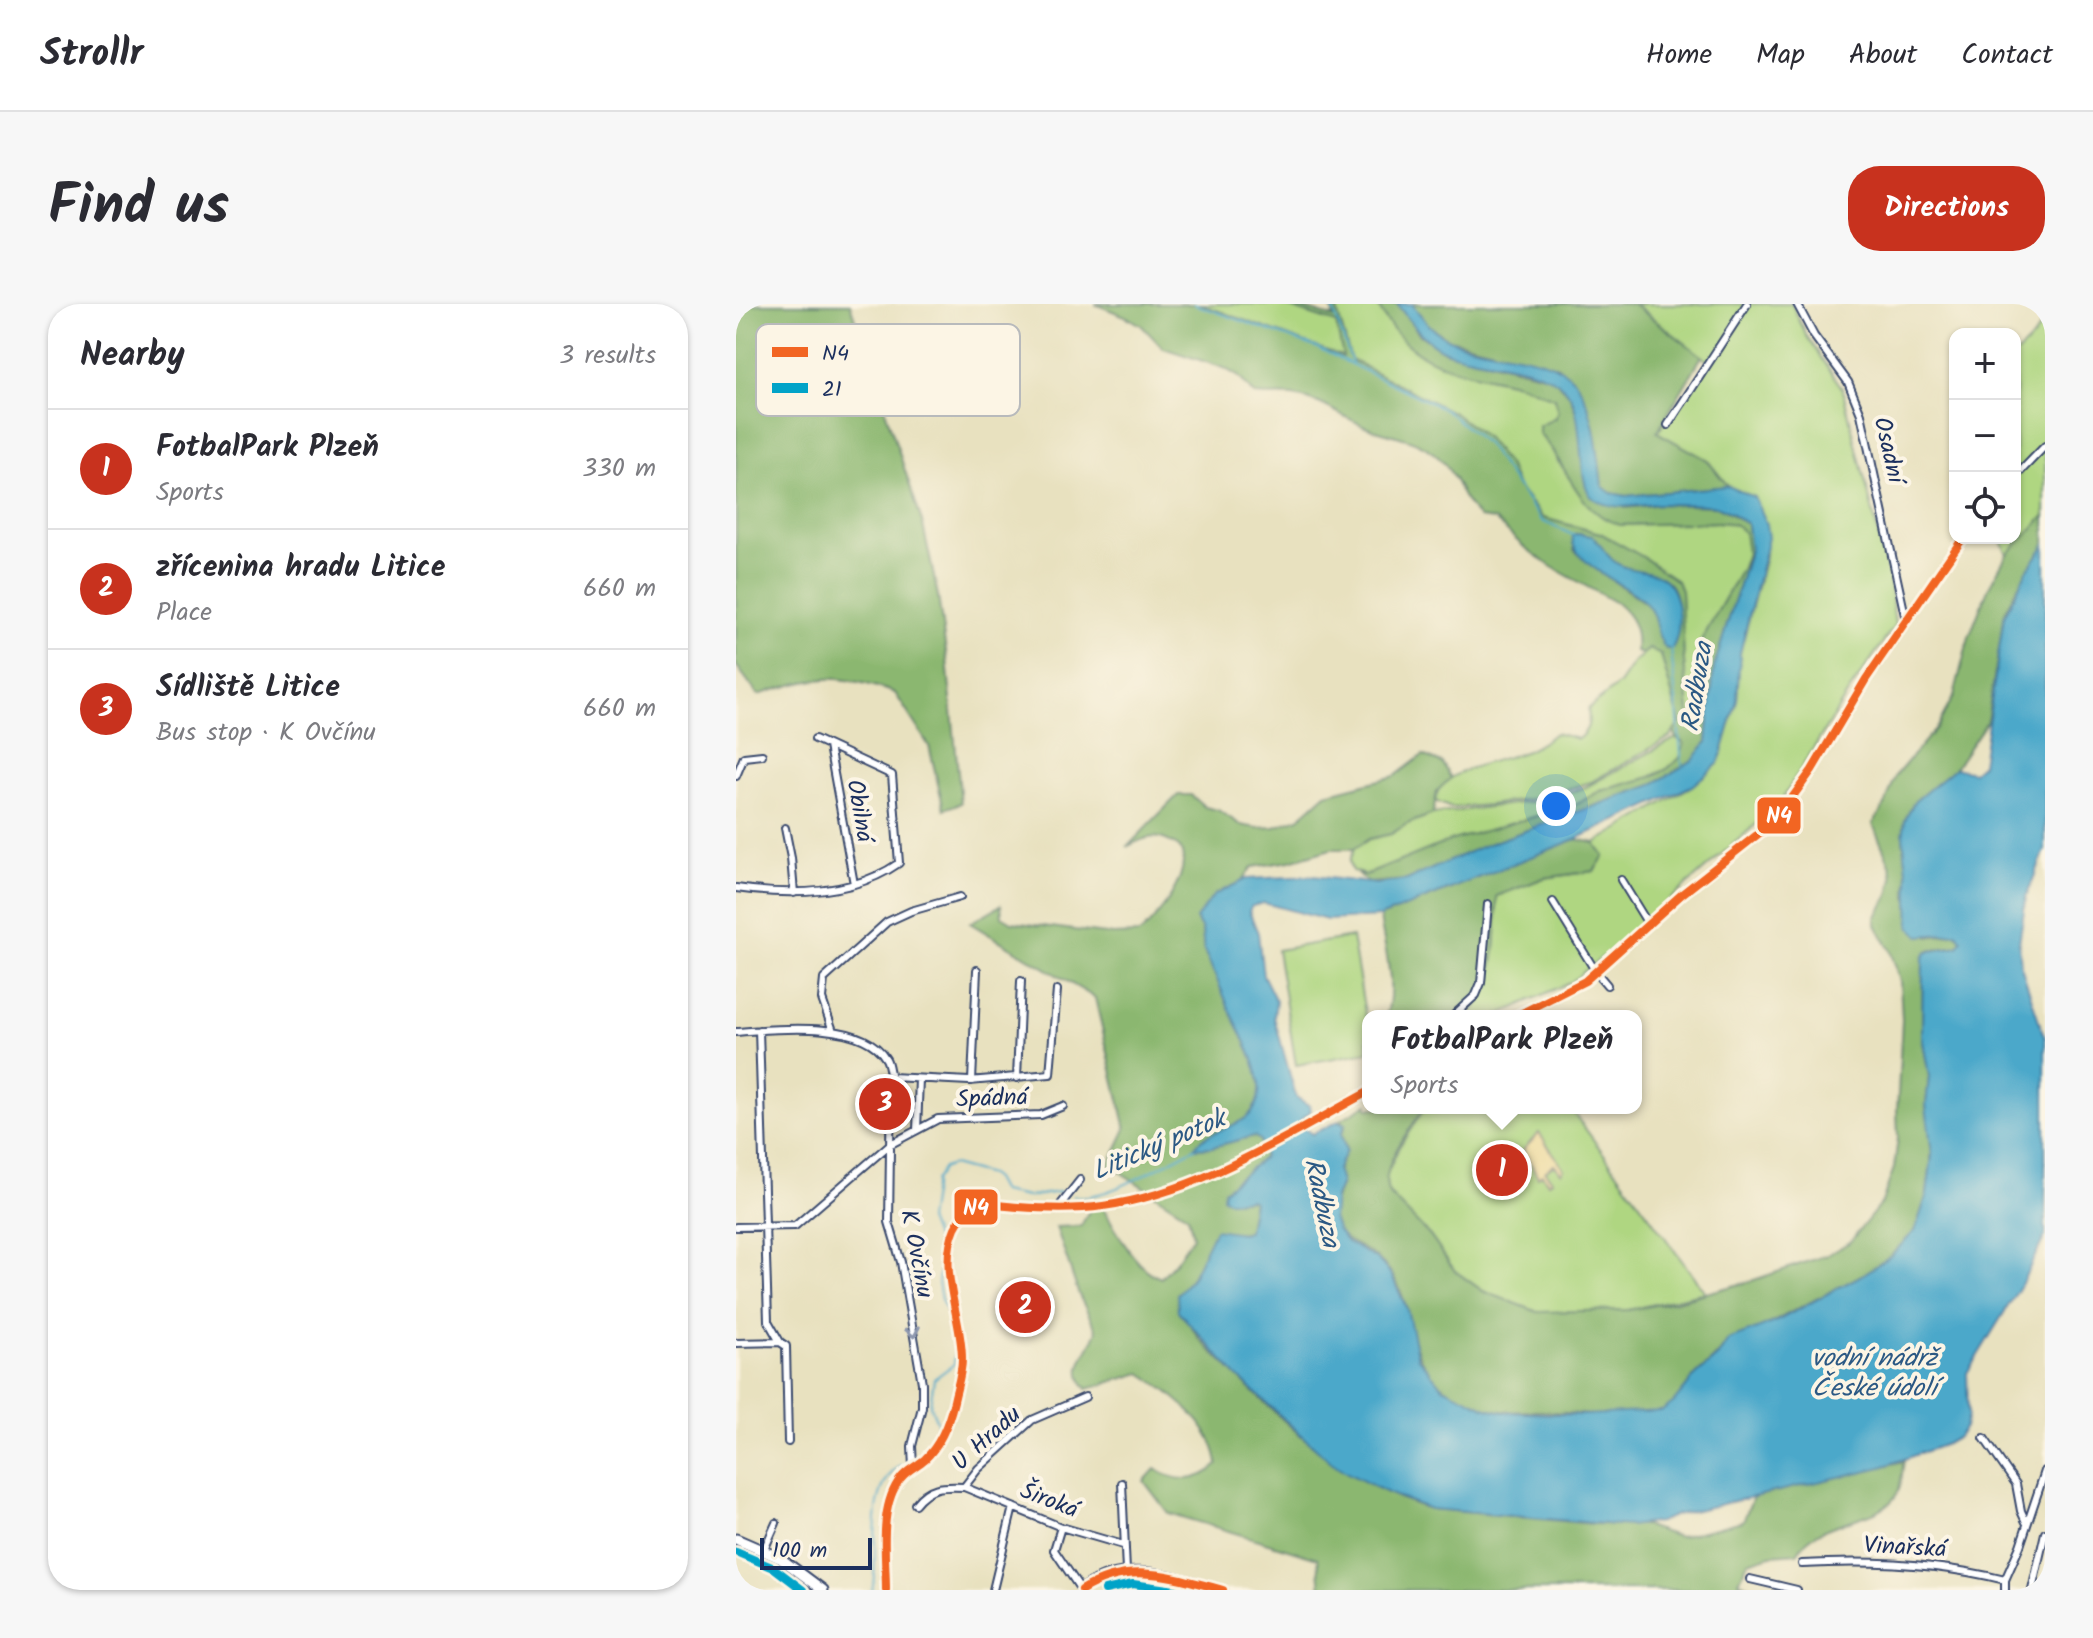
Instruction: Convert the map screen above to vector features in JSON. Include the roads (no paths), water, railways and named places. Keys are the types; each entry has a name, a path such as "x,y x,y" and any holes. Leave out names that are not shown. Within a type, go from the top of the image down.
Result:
{"main road":[{"path":"736,1539 788,1564 823,1590"},
{"path":"1082,1590 1103,1577 1126,1571 1147,1573 1180,1585 1223,1590"}],"street":[{"path":"1668,425 1747,304"},
{"name":"Osadní","path":"1797,304 1814,336 1848,382 1861,414 1906,620"},
{"path":"2020,472 2045,446"},
{"path":"1528,1010 1585,981 1682,894 1776,820 1812,770 1866,679 1959,544"},
{"path":"736,888 794,893 833,890 899,863 892,775 815,739"},
{"name":"Obilná","path":"829,746 854,884"},
{"path":"736,776 744,757 762,755"},
{"path":"785,828 794,893"},
{"path":"1621,880 1648,924"},
{"path":"833,1031 822,999 824,979 887,922 911,911 960,897"},
{"path":"1553,902 1607,985"},
{"path":"1460,1010 1476,995 1481,983 1488,904"},
{"path":"972,1081 977,970"},
{"path":"1017,1078 1021,981"},
{"path":"736,1032 833,1031 854,1035 875,1047 886,1060 891,1077 972,1081 1050,1074 1057,990"},
{"path":"759,1030 768,1321 780,1342 786,1346 788,1442"},
{"name":"K Ovčínu","path":"891,1077 889,1222 901,1262 922,1383 922,1407 912,1446 913,1468"},
{"path":"917,1130 919,1079"},
{"path":"886,1590 888,1518 892,1494 901,1477 924,1460 942,1438 962,1360 950,1259 951,1240 960,1219 972,1208 991,1205 1058,1208 1102,1206 1145,1199 1206,1177 1362,1095"},
{"name":"Spádná","path":"736,1227 795,1226 889,1145 938,1119 1041,1115 1063,1106"},
{"path":"1058,1208 1080,1180"},
{"path":"736,1343 780,1342"},
{"name":"U Hradu","path":"915,1504 922,1495 937,1486 964,1487 1012,1435 1032,1420 1085,1397"},
{"path":"1984,1438 2016,1484 2021,1511 2027,1523"},
{"path":"2005,1590 2005,1580 2045,1471"},
{"path":"1122,1483 1126,1571"},
{"name":"Široká","path":"964,1487 1061,1527 1123,1545"},
{"path":"993,1590 1013,1507"},
{"path":"764,1550 776,1523"},
{"path":"1061,1527 1054,1550 1082,1590"},
{"path":"2032,1590 2045,1533"},
{"name":"Vinařská","path":"1802,1564 1833,1562 1940,1566 2005,1580"},
{"path":"1750,1579 1797,1590"}],"water":[{"name":"vodní nádrž České údolí","path":"1397,304 1412,304 1432,327 1447,338 1539,360 1571,376 1581,390 1590,413 1602,486 1611,493 1626,496 1728,486 1754,497 1766,524 1768,538 1740,653 1737,700 1719,763 1692,786 1576,839 1380,917 1327,920 1264,903 1252,906 1249,911 1258,933 1263,975 1276,1001 1274,1017 1296,1097 1310,1106 1311,1111 1301,1119 1304,1128 1312,1134 1338,1121 1345,1124 1341,1135 1346,1151 1337,1169 1341,1183 1335,1197 1333,1218 1337,1229 1347,1242 1378,1260 1391,1274 1407,1309 1418,1358 1443,1387 1487,1408 1503,1412 1584,1415 1662,1411 1718,1356 1728,1340 1775,1322 1864,1274 1890,1256 1915,1231 1927,1194 1932,1155 1926,1105 1929,1076 1922,1036 1923,958 1926,952 1958,946 1962,940 1957,933 1920,936 1910,927 1903,837 1905,820 1914,802 1955,768 1973,772 1982,764 2004,616 2026,572 2045,545 2045,850 2026,897 2019,943 2021,966 2045,1039 2045,1236 2021,1285 1967,1373 1968,1415 1965,1427 1958,1437 1946,1444 1882,1467 1675,1515 1659,1522 1629,1526 1430,1509 1390,1494 1331,1462 1237,1376 1178,1311 1177,1294 1191,1279 1215,1229 1248,1231 1253,1201 1230,1201 1223,1198 1224,1190 1264,1157 1260,1140 1254,1136 1212,1147 1194,1148 1204,1138 1247,1117 1256,1106 1259,1093 1249,1048 1204,951 1202,930 1196,919 1214,895 1246,879 1313,876 1377,884 1407,880 1483,846 1650,786 1693,760 1707,742 1714,667 1750,550 1747,524 1719,507 1672,504 1618,507 1594,499 1584,481 1574,405 1559,383 1545,375 1512,365 1445,351 1424,336"},
{"path":"1573,536 1592,536 1618,564 1656,574 1668,583 1676,600 1679,621 1672,649 1666,649 1661,641 1653,615 1644,601 1578,553 1573,544"}],"waterway":[{"path":"1194,304 1318,348 1446,410 1486,444 1542,521 1573,535"},
{"path":"1331,304 1352,363"},
{"name":"Radbuza","path":"1671,648 1682,765"},
{"name":"Litický potok","path":"1073,1196 1086,1197 1118,1188 1195,1148"},
{"name":"Litický potok","path":"922,1454 932,1445 939,1427 930,1405 934,1379 954,1364 956,1342 938,1282 942,1256 928,1220 934,1181 943,1168 952,1165 989,1175 1001,1192 1027,1197 1058,1192 1067,1194"},
{"name":"Litický potok","path":"872,1590 877,1506 889,1476 901,1465"}],"place":[{"name":"Sídliště Litice","path":"885,1104"},
{"name":"FotbalPark Plzeň","path":"1502,1170"},
{"name":"zřícenina hradu Litice","path":"1025,1307"}]}
